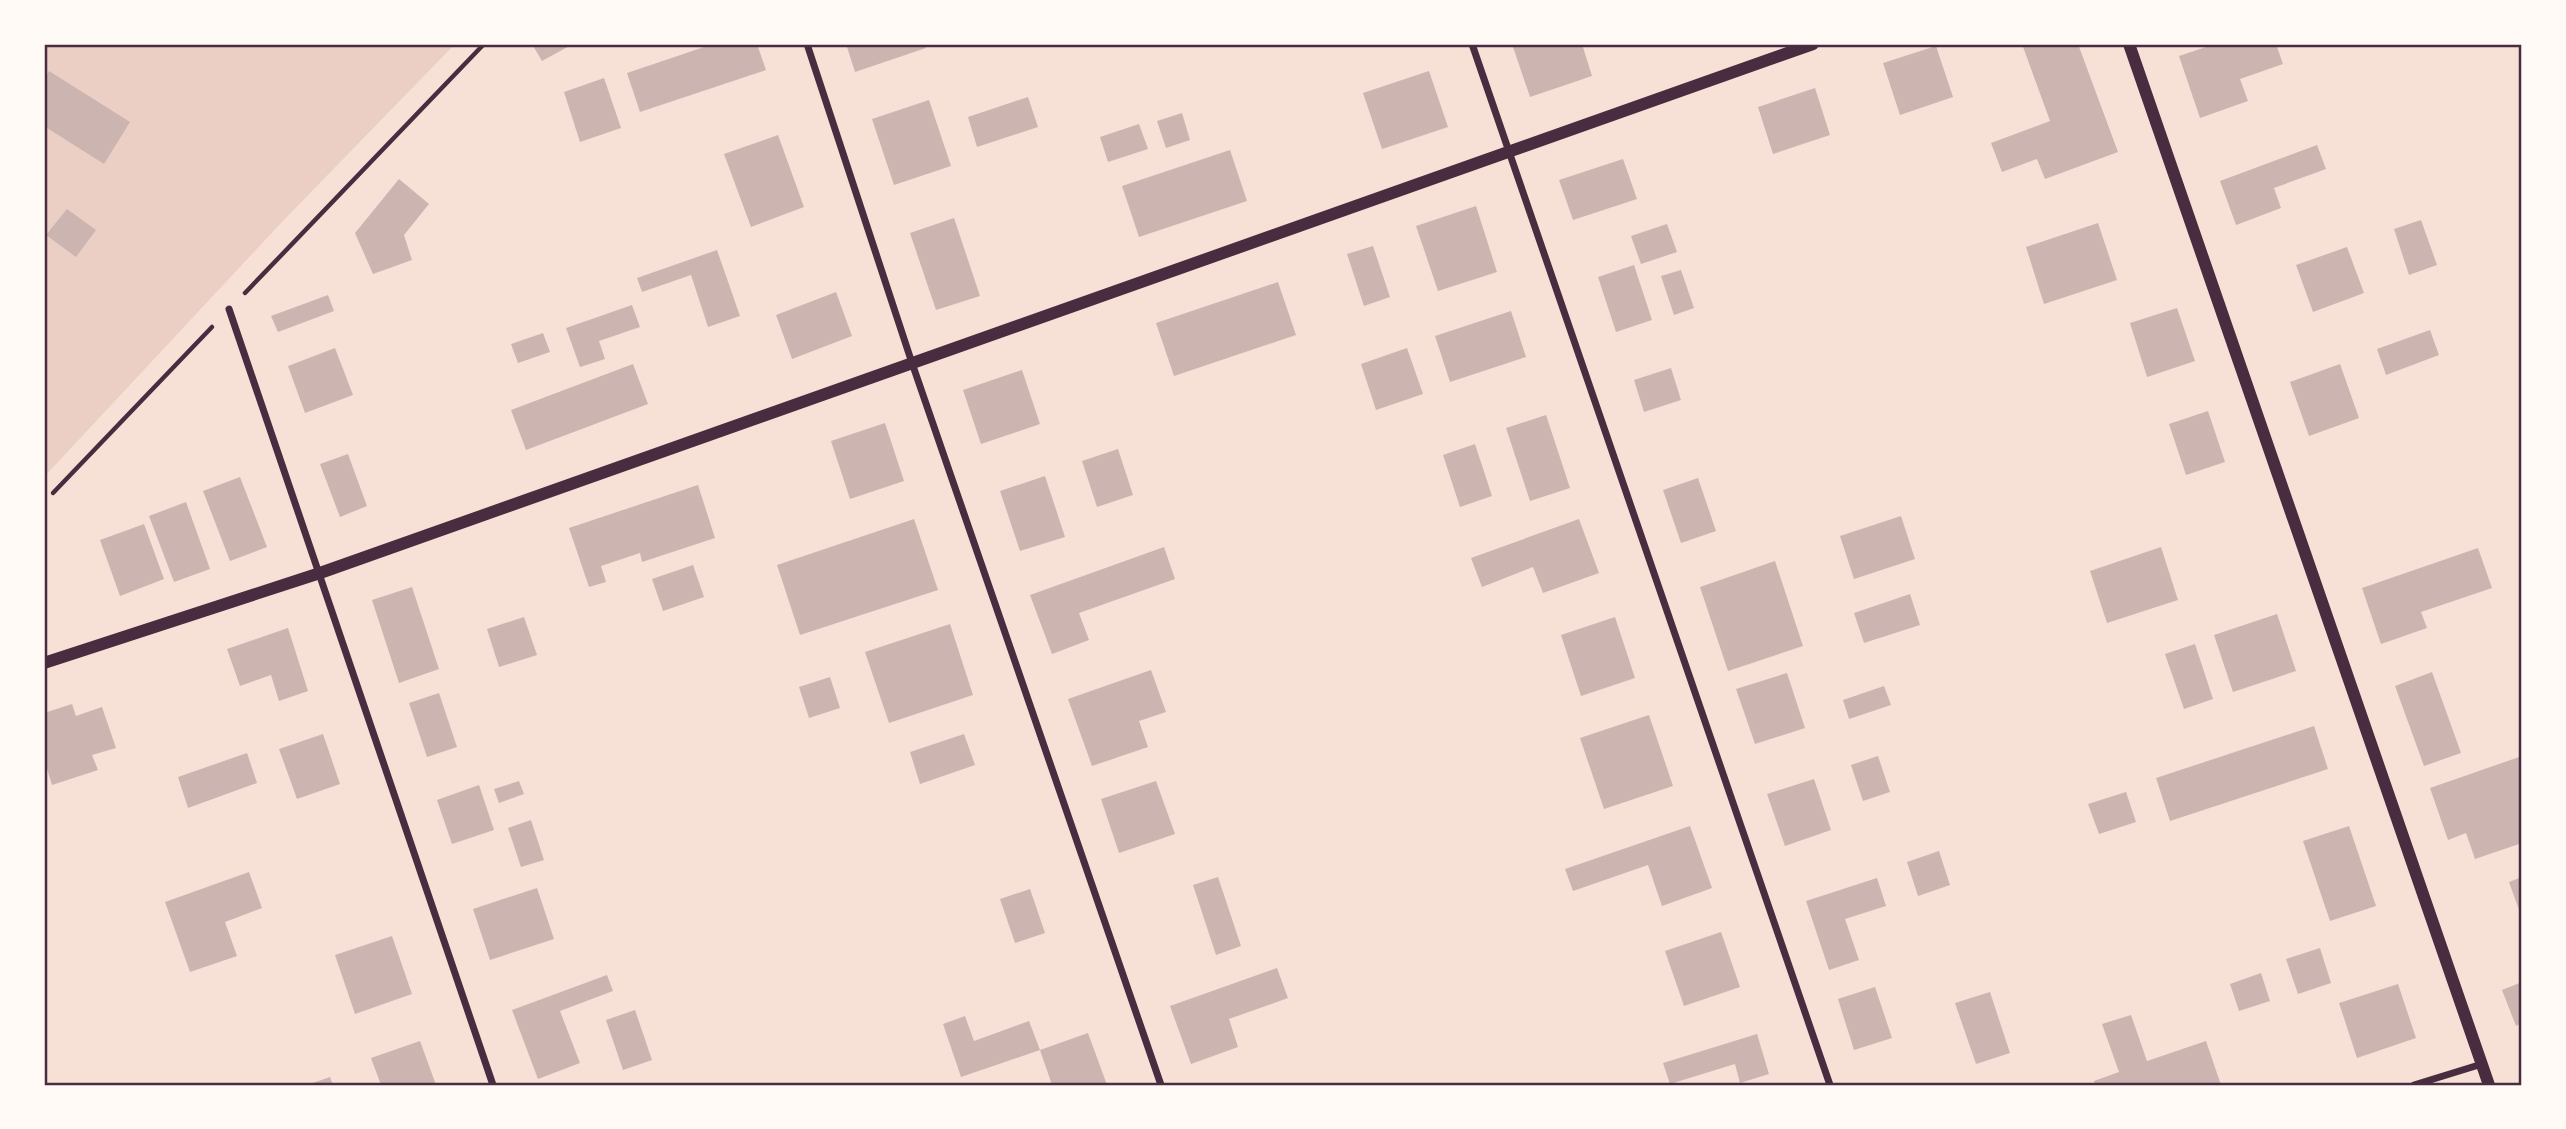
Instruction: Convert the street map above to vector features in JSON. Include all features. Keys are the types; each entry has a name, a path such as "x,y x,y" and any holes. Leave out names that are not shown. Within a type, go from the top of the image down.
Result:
{"street":[{"path":"807,44 912,363 1161,1085"},
{"path":"1472,44 1830,1085"},
{"path":"44,663 320,573 1813,44"},
{"path":"2129,44 2489,1085"},
{"path":"229,309 493,1085"},
{"path":"2414,1085 2482,1064"}],"path":[{"path":"53,493 484,44"}],"shaded area":[{"path":"44,44 455,44 281,223 44,477"}],"building":[{"path":"532,44 573,44 542,61"},
{"path":"713,44 757,44 766,70 640,112 627,73"},
{"path":"846,44 924,44 926,48 855,72"},
{"path":"1512,44 1582,44 1592,76 1530,97"},
{"path":"2022,44 2078,44 2118,152 2045,179 2037,159 2002,172 1991,143 2050,121"},
{"path":"2215,44 2276,44 2283,64 2240,79 2248,101 2200,118 2179,56"},
{"path":"1936,46 1953,97 1900,115 1883,63"},
{"path":"49,71 130,122 104,164 44,126 44,80"},
{"path":"1429,71 1448,127 1382,149 1363,93"},
{"path":"604,78 621,128 580,142 564,92"},
{"path":"1815,88 1830,135 1773,154 1758,107"},
{"path":"1028,97 1038,127 977,147 968,117"},
{"path":"929,100 951,166 894,185 872,119"},
{"path":"1182,113 1190,140 1166,148 1157,121"},
{"path":"1139,124 1148,149 1108,162 1100,137"},
{"path":"778,135 804,207 751,227 724,154"},
{"path":"2317,145 2326,169 2274,188 2281,208 2236,225 2220,181"},
{"path":"1230,150 1247,201 1139,237 1122,186"},
{"path":"1623,159 1637,199 1573,220 1559,180"},
{"path":"399,179 429,204 404,235 412,260 373,274 355,233"},
{"path":"1476,206 1497,272 1438,291 1416,226"},
{"path":"67,209 96,230 76,257 46,235"},
{"path":"954,218 980,296 936,310 910,233"},
{"path":"2421,220 2437,265 2409,275 2394,229"},
{"path":"2098,223 2117,280 2044,304 2026,247"},
{"path":"1667,224 1677,252 1641,264 1631,236"},
{"path":"1373,246 1390,297 1364,306 1347,254"},
{"path":"2347,247 2364,293 2313,312 2296,265"},
{"path":"717,250 740,316 708,327 691,275 642,292 637,278"},
{"path":"1634,265 1652,320 1616,332 1598,277"},
{"path":"1681,270 1694,308 1674,315 1661,276"},
{"path":"1278,282 1296,335 1174,376 1156,323"},
{"path":"836,292 852,336 792,359 776,315"},
{"path":"328,295 334,311 278,332 271,316"},
{"path":"632,305 640,327 599,341 605,359 580,367 566,328"},
{"path":"2177,308 2195,361 2147,377 2130,323"},
{"path":"1511,311 1526,357 1450,382 1435,336"},
{"path":"2430,330 2439,355 2386,375 2377,349"},
{"path":"543,333 550,352 518,363 511,344"},
{"path":"335,348 353,395 305,413 288,366"},
{"path":"1407,348 1423,394 1376,410 1361,364"},
{"path":"633,364 648,404 526,450 511,410"},
{"path":"2340,364 2359,418 2309,436 2290,382"},
{"path":"1671,368 1681,400 1644,412 1634,380"},
{"path":"1022,370 1040,424 981,444 963,390"},
{"path":"2208,411 2225,462 2186,475 2169,424"},
{"path":"1546,415 1570,488 1530,501 1506,428"},
{"path":"885,423 904,481 850,499 831,441"},
{"path":"1475,444 1492,496 1460,507 1443,455"},
{"path":"1118,449 1133,495 1097,507 1082,461"},
{"path":"348,454 367,506 340,517 320,464"},
{"path":"1045,476 1065,537 1020,551 1000,491"},
{"path":"240,477 267,547 230,561 203,491"},
{"path":"1698,478 1716,531 1681,543 1663,490"},
{"path":"698,485 715,538 642,562 640,553 601,566 606,582 589,587 569,528"},
{"path":"186,502 210,569 174,582 149,516"},
{"path":"1901,516 1915,559 1854,579 1840,536"},
{"path":"914,519 938,590 800,635 777,565"},
{"path":"1579,519 1599,573 1543,593 1533,567 1482,587 1471,558"},
{"path":"144,524 164,579 120,596 100,540"},
{"path":"1164,547 1175,579 1079,613 1089,640 1052,654 1030,595"},
{"path":"2161,547 2178,600 2107,623 2090,571"},
{"path":"2478,548 2492,588 2421,612 2427,628 2381,644 2362,588"},
{"path":"1775,561 1803,646 1728,671 1700,587"},
{"path":"693,565 704,597 663,611 652,579"},
{"path":"412,587 439,669 399,683 372,600"},
{"path":"1910,594 1920,625 1864,643 1854,613"},
{"path":"2277,614 2296,671 2233,692 2214,635"},
{"path":"524,617 537,655 499,667 487,629"},
{"path":"1615,617 1635,678 1581,696 1561,635"},
{"path":"950,624 973,695 889,723 865,652"},
{"path":"288,628 308,691 279,701 271,675 240,686 227,649"},
{"path":"2195,644 2213,699 2184,709 2165,654"},
{"path":"1151,670 1166,712 1139,721 1148,747 1092,766 1068,699"},
{"path":"2432,672 2461,753 2424,766 2395,686"},
{"path":"1787,673 1805,728 1755,744 1736,689"},
{"path":"830,677 840,708 809,718 799,687"},
{"path":"1884,686 1891,705 1849,719 1843,700"},
{"path":"439,693 457,747 427,757 409,703"},
{"path":"72,704 76,716 102,707 116,748 92,755 98,770 52,785 44,759 44,713"},
{"path":"1649,715 1673,786 1604,809 1580,738"},
{"path":"2314,726 2328,769 2170,821 2156,778"},
{"path":"323,734 340,784 297,799 279,749"},
{"path":"964,734 975,765 920,784 910,752"},
{"path":"247,753 257,783 188,808 178,777"},
{"path":"1878,756 1890,792 1863,801 1851,765"},
{"path":"2522,756 2522,843 2475,859 2466,833 2448,840 2430,788"},
{"path":"1814,779 1831,830 1785,846 1767,794"},
{"path":"519,781 524,794 499,803 494,789"},
{"path":"1156,781 1175,834 1119,853 1101,799"},
{"path":"479,785 494,830 452,844 437,800"},
{"path":"2126,792 2136,822 2099,834 2088,804"},
{"path":"531,820 544,860 521,867 508,828"},
{"path":"1690,826 1712,888 1662,906 1648,865 1573,891 1565,869"},
{"path":"2349,826 2376,906 2330,921 2303,841"},
{"path":"1939,851 1950,885 1918,896 1907,862"},
{"path":"249,872 262,908 225,922 237,956 190,972 165,902"},
{"path":"1218,877 1241,946 1216,955 1193,885"},
{"path":"2522,877 2522,918 2509,882"},
{"path":"1877,878 1886,906 1845,919 1859,960 1829,970 1806,901"},
{"path":"537,888 554,939 490,960 473,909"},
{"path":"1030,889 1045,933 1015,943 1000,899"},
{"path":"1721,932 1740,987 1684,1006 1665,951"},
{"path":"392,936 412,994 355,1014 335,955"},
{"path":"2320,948 2331,983 2298,994 2286,959"},
{"path":"1277,968 1288,998 1229,1019 1238,1047 1191,1064 1170,1006"},
{"path":"2261,973 2270,1001 2239,1011 2230,984"},
{"path":"607,975 613,991 560,1011 580,1063 538,1079 512,1010"},
{"path":"2522,982 2522,1023 2516,1026 2502,990"},
{"path":"2398,984 2416,1038 2357,1058 2339,1003"},
{"path":"1875,987 1892,1038 1854,1050 1838,999"},
{"path":"1990,992 2010,1053 1976,1064 1955,1003"},
{"path":"635,1010 652,1060 623,1070 606,1020"},
{"path":"2131,1015 2147,1061 2206,1041 2221,1085 2095,1085 2094,1081 2119,1072 2102,1024"},
{"path":"965,1016 974,1041 1029,1021 1040,1050 961,1077 943,1024"},
{"path":"1088,1033 1107,1085 1052,1085 1040,1050"},
{"path":"1757,1034 1769,1074 1740,1083 1735,1064 1670,1084 1663,1063"},
{"path":"420,1041 436,1085 381,1085 371,1058"},
{"path":"330,1077 333,1085 307,1085"}]}
